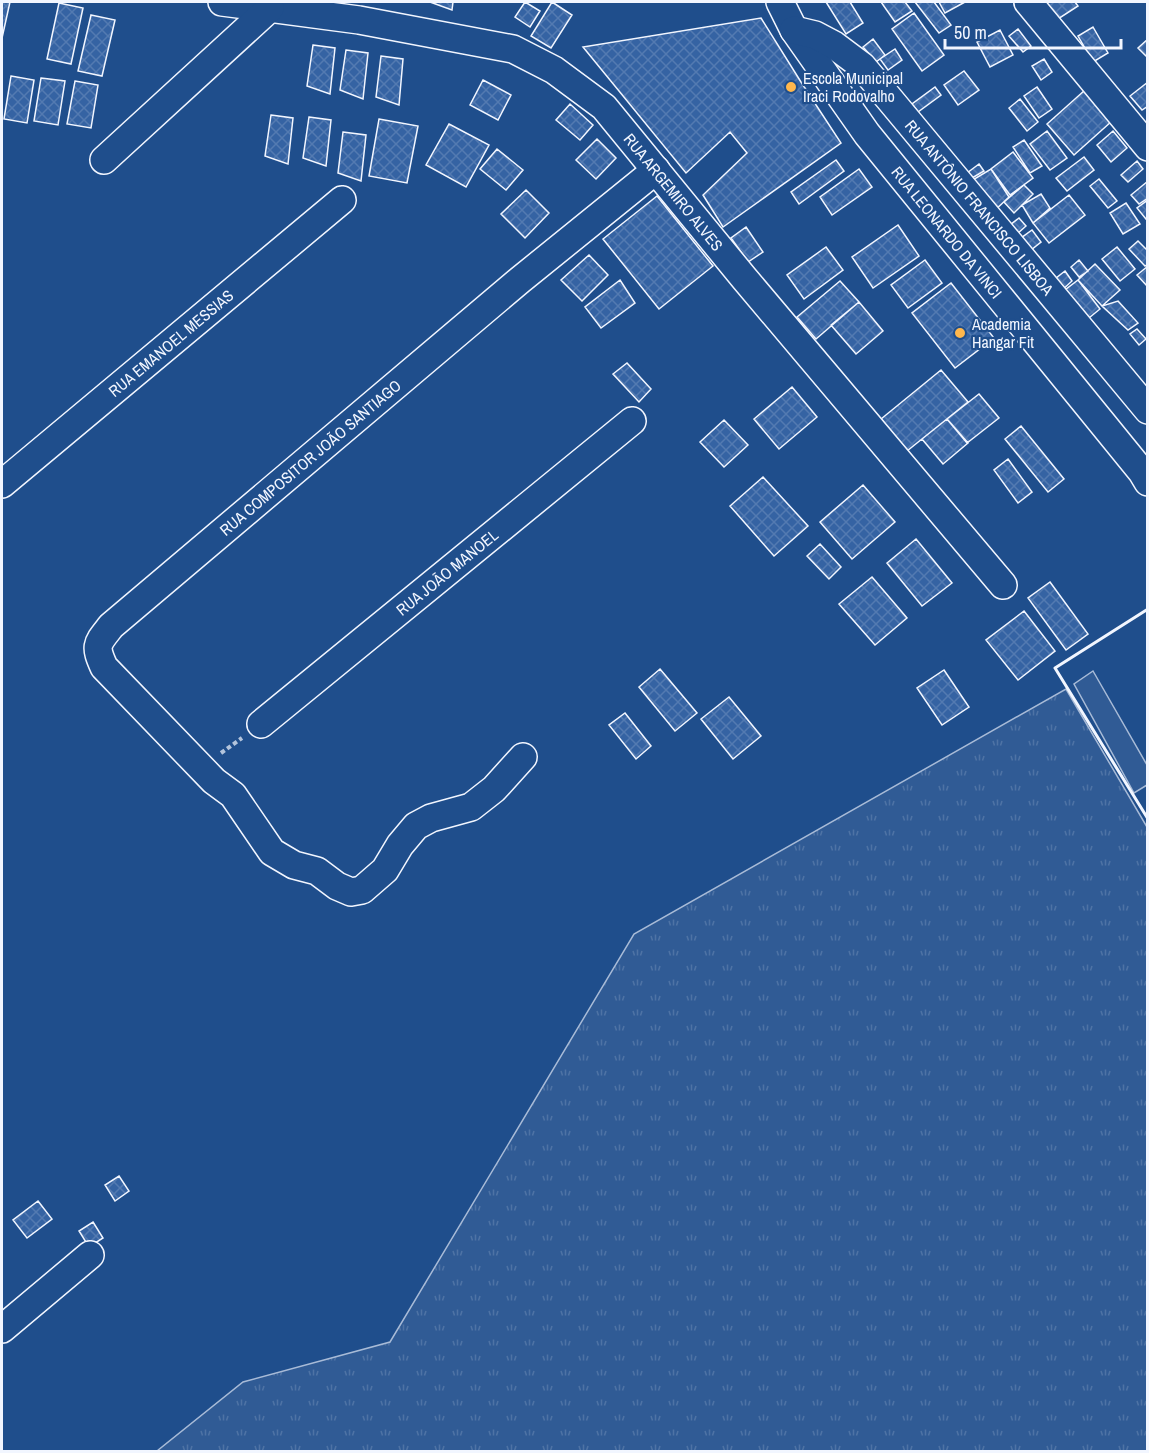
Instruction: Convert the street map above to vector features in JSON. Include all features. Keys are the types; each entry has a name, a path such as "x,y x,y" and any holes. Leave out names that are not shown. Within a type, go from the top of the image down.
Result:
{"street":[{"name":"RUA ARGEMIRO ALVES","path":"222,2 359,20 513,49 554,70 604,107 744,278 1003,585"},
{"path":"1028,2 1148,147"},
{"path":"104,160 270,8"},
{"name":"RUA ANTÔNIO FRANCISCO LISBOA","path":"787,10 815,35 834,45 862,66 1148,410"},
{"name":"RUA LEONARDO DA VINCI","path":"787,10 867,134 1148,482"},
{"name":"RUA COMPOSITOR JOÃO SANTIAGO","path":"201,768 104,667 98,653 99,641 111,626 156,587 519,280 656,170"},
{"name":"RUA EMANOEL MESSIAS","path":"2,484 342,200"},
{"name":"RUA JOÃO MANOEL","path":"261,724 632,421"},
{"path":"201,768 232,795 273,852 294,865 317,871 337,886 351,892 362,890 385,870 400,845 416,826 431,818 471,807 494,789 523,757"},
{"path":"2,1329 90,1255"}],"path":[{"path":"201,768 261,724"}],"green space":[{"path":"1066,689 1147,827 1147,1451 157,1451 243,1382 390,1342 634,934"}],"shaded area":[{"path":"1093,671 1147,765 1147,785 1134,793 1074,684"}],"building":[{"path":"2,2 10,2 2,38"},
{"path":"430,2 453,2 452,10"},
{"path":"525,2 540,11 530,27 515,17"},
{"path":"552,2 572,15 551,48 531,36"},
{"path":"826,2 850,2 863,23 846,34"},
{"path":"881,2 905,2 912,11 895,22"},
{"path":"915,2 934,2 951,25 939,33"},
{"path":"939,2 965,2 945,13"},
{"path":"1046,2 1075,2 1078,6 1058,19"},
{"path":"59,3 83,8 71,64 47,59"},
{"path":"914,13 944,55 922,71 892,29"},
{"path":"91,15 115,20 102,76 78,71"},
{"path":"761,18 841,143 723,227 703,195 747,153 730,132 686,173 583,47"},
{"path":"1093,27 1108,53 1093,62 1078,36"},
{"path":"1018,29 1031,46 1023,52 1009,36"},
{"path":"1000,30 1013,55 990,67 977,42"},
{"path":"873,39 885,55 876,62 863,47"},
{"path":"1148,39 1148,58 1138,48"},
{"path":"313,45 335,48 330,94 307,86"},
{"path":"895,49 902,60 888,70 880,59"},
{"path":"346,50 368,53 363,99 340,90"},
{"path":"381,56 403,59 399,105 376,97"},
{"path":"1044,59 1052,72 1041,80 1032,66"},
{"path":"964,71 979,90 958,105 944,85"},
{"path":"11,76 34,80 27,123 4,119"},
{"path":"41,78 65,81 58,125 34,121"},
{"path":"483,80 511,95 498,120 470,105"},
{"path":"75,81 98,85 91,128 67,124"},
{"path":"1148,82 1148,106 1142,110 1130,96"},
{"path":"935,87 941,95 918,112 912,104"},
{"path":"1037,87 1052,109 1039,118 1024,96"},
{"path":"1085,90 1112,121 1074,155 1047,124"},
{"path":"1020,99 1038,122 1027,131 1009,108"},
{"path":"570,104 593,125 580,140 556,120"},
{"path":"271,115 293,118 288,164 265,156"},
{"path":"309,117 331,120 326,166 303,158"},
{"path":"379,119 418,126 407,183 369,176"},
{"path":"449,124 489,145 466,187 426,165"},
{"path":"1047,131 1067,158 1050,170 1030,144"},
{"path":"1113,131 1127,148 1111,162 1097,145"},
{"path":"343,132 366,135 361,181 338,173"},
{"path":"597,139 616,158 596,179 576,160"},
{"path":"1024,140 1042,166 1030,173 1013,147"},
{"path":"497,149 523,170 506,190 480,169"},
{"path":"1013,152 1033,178 1010,195 991,169"},
{"path":"1084,157 1094,170 1067,191 1056,178"},
{"path":"836,160 844,171 799,204 791,192"},
{"path":"1137,161 1143,169 1128,182 1121,175"},
{"path":"979,164 984,171 972,178 967,173"},
{"path":"859,169 872,187 832,215 820,197"},
{"path":"991,169 1009,197 992,213 971,181"},
{"path":"1099,179 1117,201 1108,208 1090,186"},
{"path":"1148,181 1148,198 1139,204 1131,195"},
{"path":"1024,185 1033,194 1014,213 1004,202"},
{"path":"526,190 549,213 525,238 501,214"},
{"path":"1041,194 1050,208 1033,223 1022,205"},
{"path":"1069,195 1085,215 1049,243 1033,223"},
{"path":"657,196 713,266 659,309 603,239"},
{"path":"1148,200 1148,218 1146,219 1137,208"},
{"path":"1126,203 1140,224 1123,234 1110,213"},
{"path":"1019,218 1026,226 1017,234 1010,225"},
{"path":"898,225 919,256 873,288 852,257"},
{"path":"746,227 763,252 748,262 731,238"},
{"path":"1032,230 1041,242 1031,250 1021,238"},
{"path":"1138,241 1148,251 1148,264 1145,266 1129,249"},
{"path":"826,247 843,270 804,299 787,275"},
{"path":"1117,247 1135,269 1120,281 1102,259"},
{"path":"589,255 608,275 582,301 561,280"},
{"path":"925,260 942,283 908,308 891,285"},
{"path":"1079,260 1088,271 1079,277 1071,267"},
{"path":"1095,264 1120,290 1102,306 1078,280"},
{"path":"1148,266 1148,287 1137,275"},
{"path":"1065,271 1072,281 1059,293 1051,282"},
{"path":"620,280 635,303 601,328 585,307"},
{"path":"1078,280 1100,309 1084,322 1061,293"},
{"path":"840,281 859,302 816,339 797,317"},
{"name":"Academia Hangar Fit","path":"951,283 994,338 955,368 912,313"},
{"path":"1118,301 1138,323 1128,330 1102,306"},
{"path":"859,302 883,331 856,354 831,325"},
{"path":"1137,329 1146,339 1139,345 1130,334"},
{"path":"627,363 651,389 639,402 613,374"},
{"path":"941,370 968,402 907,451 881,419"},
{"path":"792,387 817,417 779,449 754,419"},
{"path":"979,394 999,418 967,443 947,419"},
{"path":"947,419 968,443 943,464 922,439"},
{"path":"724,420 748,445 724,467 700,442"},
{"path":"1021,426 1064,479 1048,492 1005,439"},
{"path":"1008,459 1032,492 1018,503 994,470"},
{"path":"763,477 808,526 774,556 730,506"},
{"path":"863,485 895,522 852,559 820,522"},
{"path":"916,539 952,583 922,606 887,563"},
{"path":"820,544 841,567 829,579 807,556"},
{"path":"872,577 907,618 875,645 839,604"},
{"path":"1050,582 1088,634 1066,650 1028,598"},
{"path":"1024,611 1055,651 1018,680 986,640"},
{"path":"660,669 697,713 675,731 639,687"},
{"path":"944,670 969,707 942,725 917,688"},
{"path":"729,697 761,736 733,759 701,719"},
{"path":"625,713 651,746 636,759 609,725"},
{"path":"119,1176 129,1191 115,1201 105,1185"},
{"path":"38,1201 52,1219 27,1238 13,1220"},
{"path":"93,1222 103,1238 89,1247 79,1231"}],"wall":[{"path":"1148,609 1055,668 1148,819"}],"place":[{"name":"Escola Municipal Iraci Rodovalho","path":"791,87"},
{"name":"Academia Hangar Fit","path":"960,333"}]}
